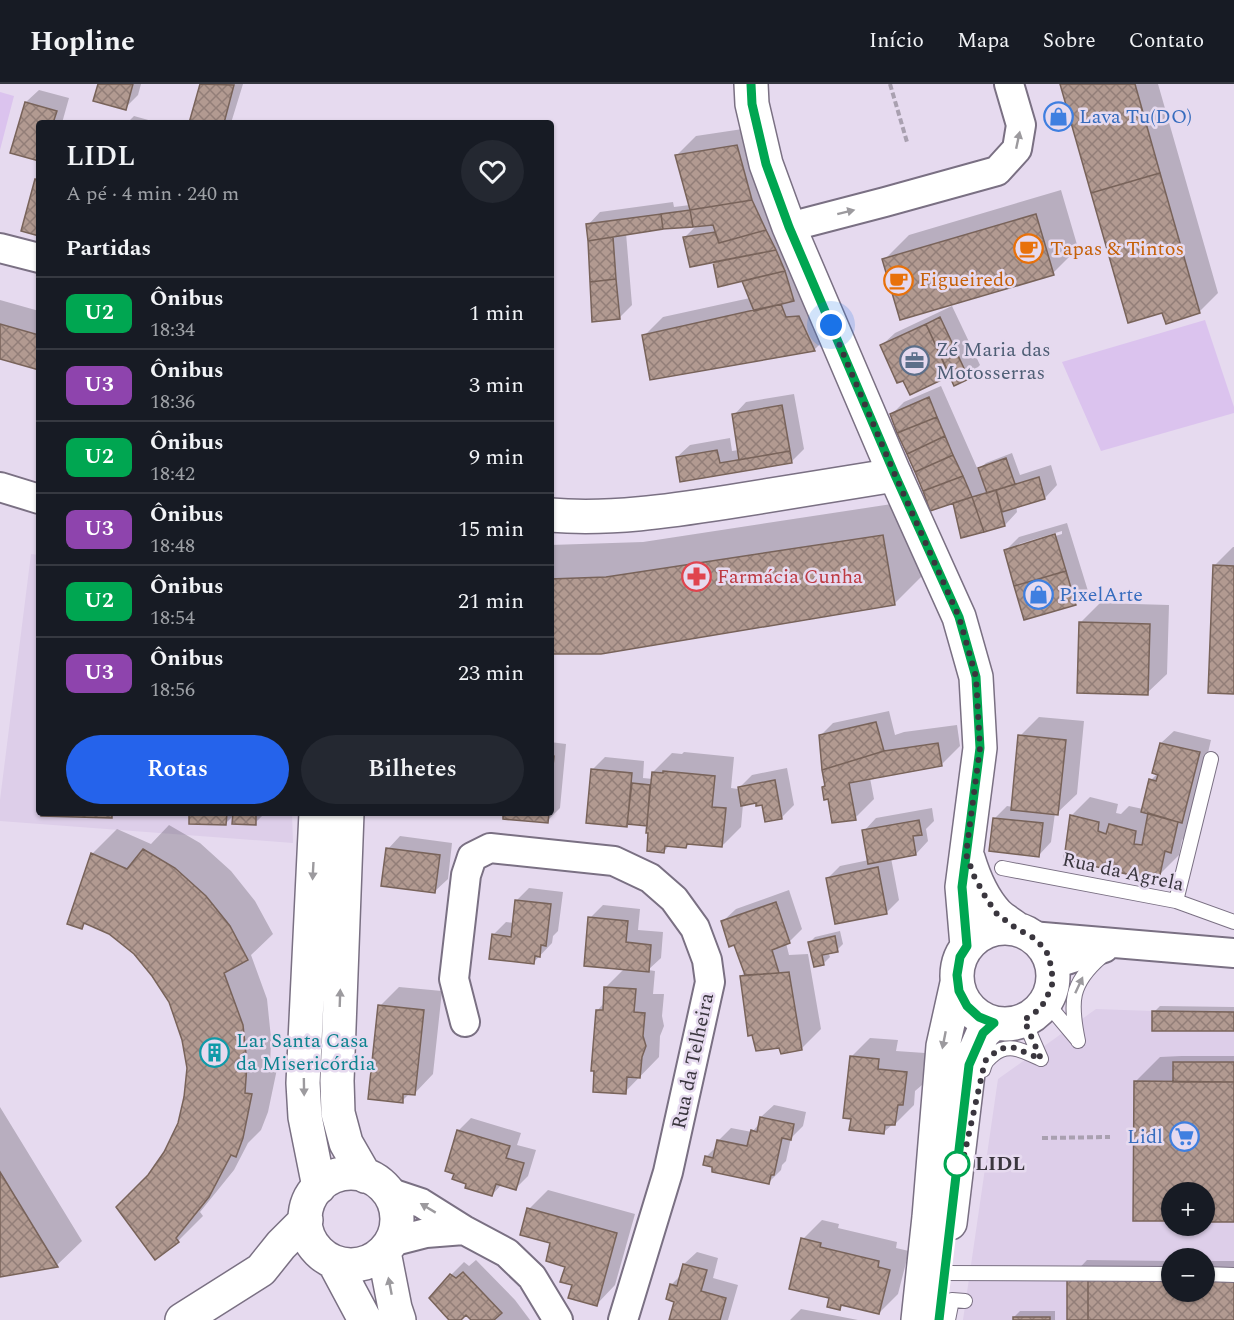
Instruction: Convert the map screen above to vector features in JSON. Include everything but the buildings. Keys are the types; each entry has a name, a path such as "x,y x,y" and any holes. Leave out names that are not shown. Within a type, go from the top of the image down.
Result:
{"main road":[{"path":"751,84 752,104 766,164 789,227 895,475 959,617 976,677 980,748 962,887 967,946"},
{"path":"554,515 610,515 667,511 895,475"},
{"path":"316,816 303,1083 305,1118 319,1187"},
{"path":"261,1270 330,1260 347,1265 361,1264 373,1260 388,1247 397,1228 394,1203 346,1143 338,1113 337,1081 347,816"},
{"path":"950,1298 950,1219 969,1065 983,1033 1021,1015 1052,986 1053,977 1047,953 1042,946 997,914 974,876 966,854"},
{"path":"918,1320 943,1046 957,983 960,957 967,946 982,934 1003,928 1024,932"},
{"path":"957,983 961,997 979,1017 1021,1015"},
{"path":"365,1320 330,1260 312,1243 306,1228 306,1220 309,1203 319,1187 331,1178 356,1174 377,1184"},
{"path":"182,1320 261,1270 281,1245 306,1220"},
{"path":"388,1247 395,1308 399,1320"}],"street":[{"path":"789,227 997,171 1017,149 1021,125 1009,84"},
{"path":"0,248 36,257"},
{"path":"0,487 36,498"},
{"name":"Rua da Telheira","path":"465,1022 454,979 466,875 472,857 490,848 614,861 650,878 675,899 695,928 707,960 710,982 669,1173 624,1320"},
{"path":"1024,932 1234,953"},
{"path":"1051,965 1117,943"},
{"path":"377,1184 421,1203 507,1253 532,1277 558,1320"},
{"path":"388,1247 426,1233 464,1230"}],"lane":[{"path":"1176,901 1211,759"},
{"name":"Rua da Agrela","path":"1002,868 1176,901 1234,922"},
{"path":"1021,1015 1078,1041 1073,1003 1077,984 1090,966 1117,943"},
{"path":"950,1219 985,1061 999,1049 1012,1047 1041,1059 1021,1015"},
{"path":"1215,1274 1234,1275"},
{"path":"948,1320 950,1298 1161,1275"}],"path":[{"path":"890,84 907,142"},
{"path":"1042,1138 1110,1137"}],"shaded area":[{"path":"0,92 14,96 0,150"},
{"path":"1205,320 1234,413 1101,451 1062,362"},
{"path":"31,554 36,555 36,816 292,816 293,843 0,821 0,800"},
{"path":"1096,1009 1234,1012 1234,1320 963,1320 998,1079"}],"bus line":[{"name":"U2","path":"751,84 752,104 766,164 789,227 895,475 959,617 976,677 980,748 962,887 967,946 960,957 957,983 967,1006 979,1017 994,1023 983,1033 969,1065 939,1320"}],"place":[{"name":"Lava Tu(DO)","path":"1058,117"},
{"name":"Tapas & Tintos","path":"1029,249"},
{"name":"Figueiredo","path":"898,280"},
{"name":"Zé Maria das Motosserras","path":"915,361"},
{"name":"Farmácia Cunha","path":"696,577"},
{"name":"PixelArte","path":"1038,595"},
{"name":"Lar Santa Casa da Misericórdia","path":"215,1052"},
{"name":"Lidl","path":"1184,1137"},
{"name":"LIDL","path":"957,1164"}],"route":[{"path":"831,325 959,617 976,677 980,748 966,854 974,876 997,914 1040,944 1047,953 1052,969 1052,986 1049,994 1040,1009 1024,1020 1041,1059 1012,1047 999,1049 985,1061 960,1174 957,1164"}]}
